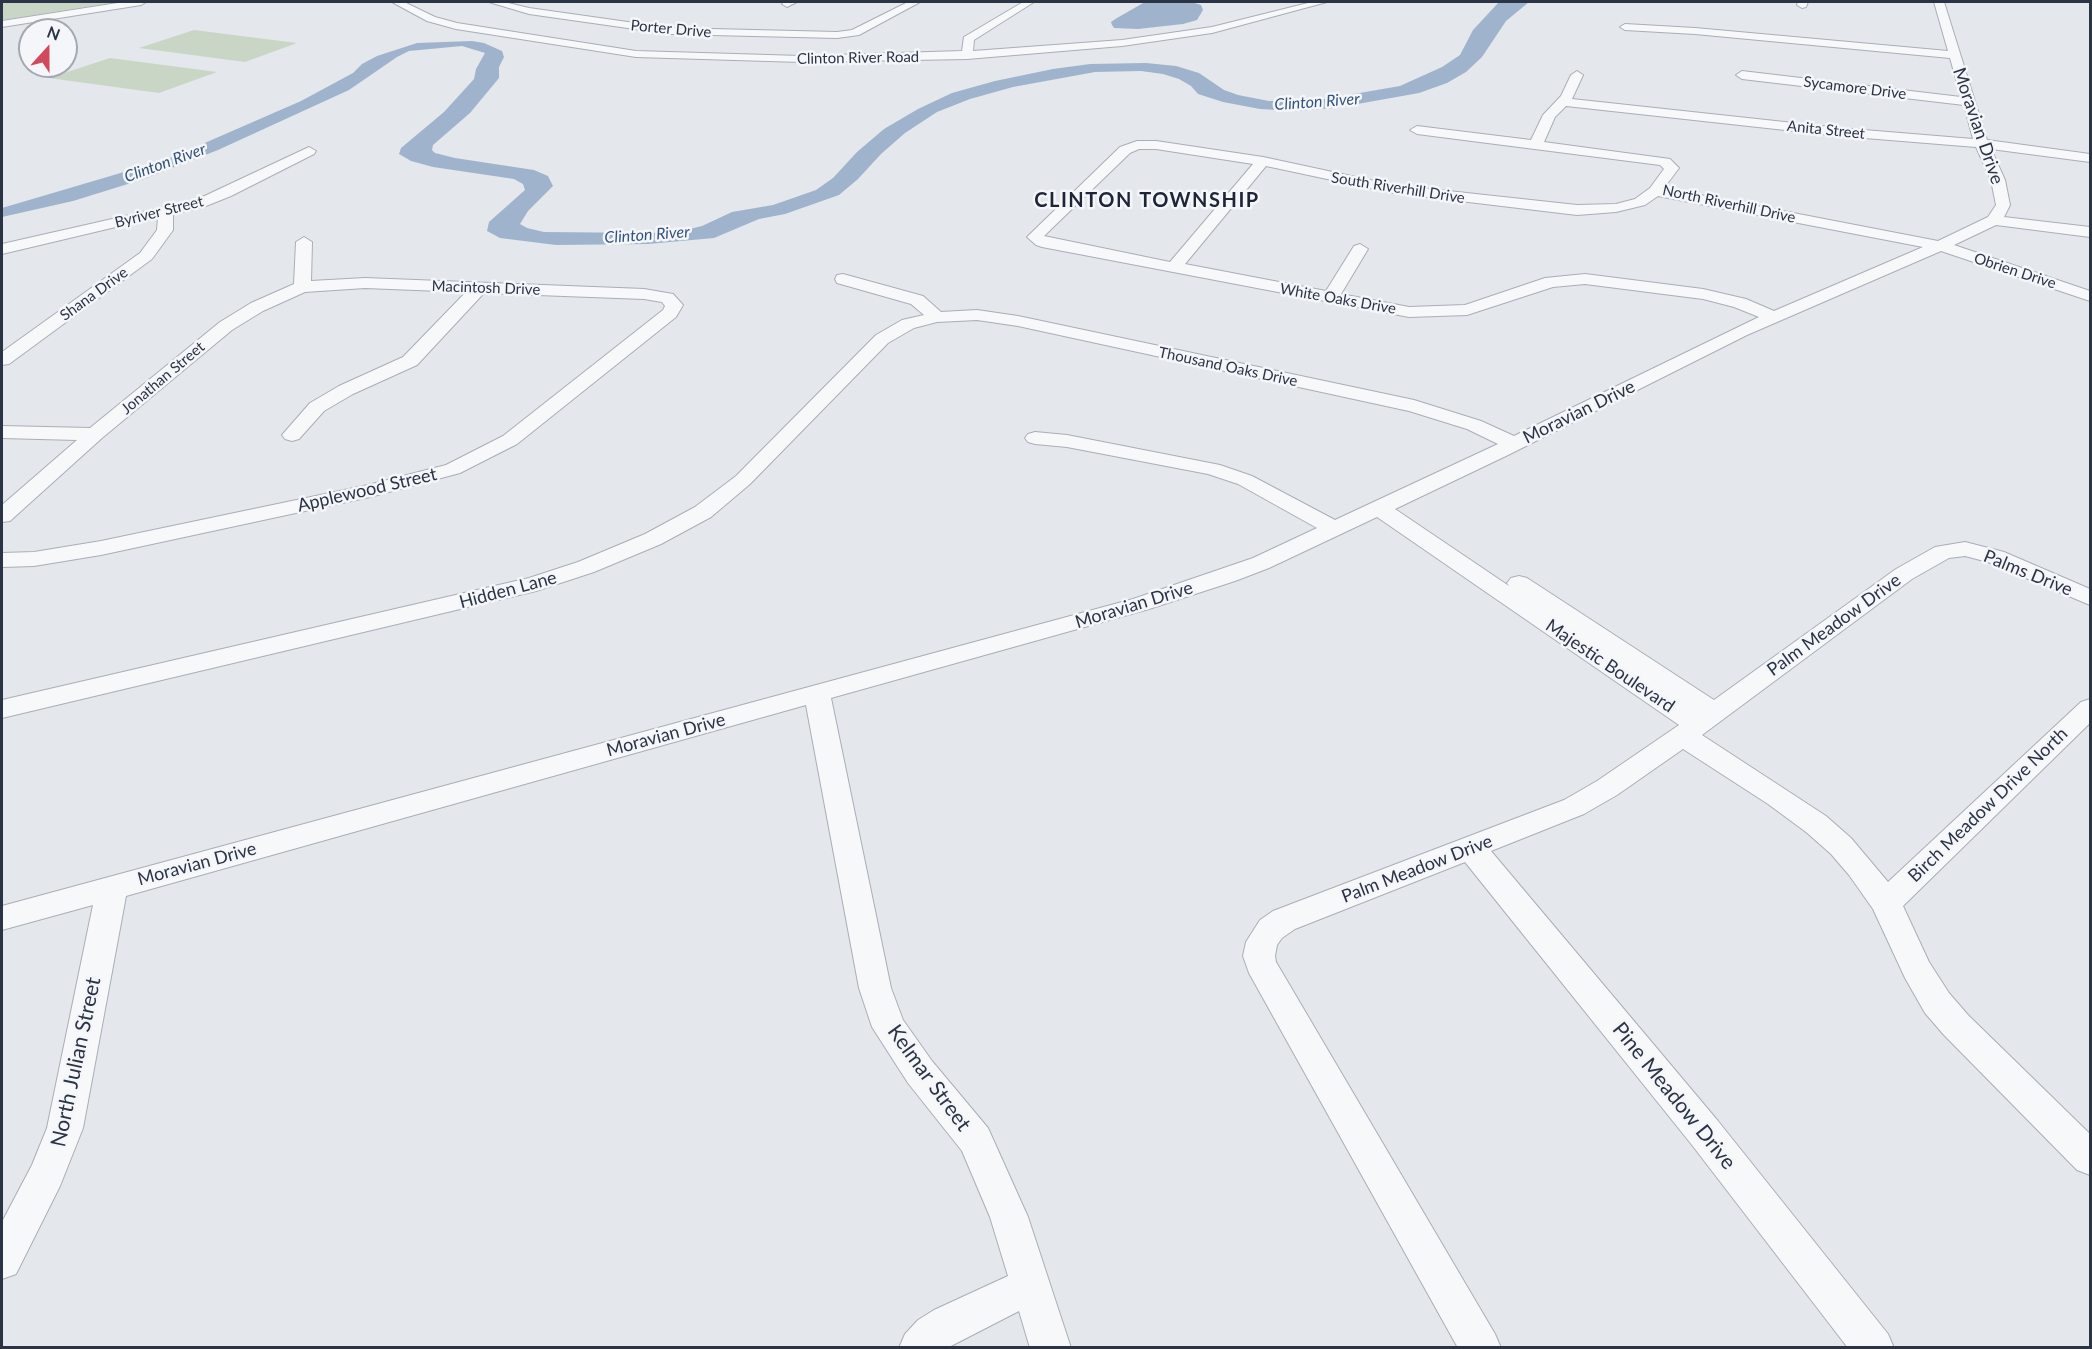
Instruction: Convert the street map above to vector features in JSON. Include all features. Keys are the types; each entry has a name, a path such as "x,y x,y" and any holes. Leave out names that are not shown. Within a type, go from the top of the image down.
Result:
{"street":[{"path":"2,24 141,2"},
{"name":"Clinton River Road","path":"397,2 423,16 447,24 636,54 711,58 859,59 967,56 1086,47 1180,36 1322,2"},
{"name":"Porter Drive","path":"494,2 522,10 700,33 851,34 915,2"},
{"path":"967,56 968,39 1029,2"},
{"name":"Moravian Drive","path":"2,918 1141,604 1227,576 1325,533 1514,444 1741,332 1940,246 1994,220 2003,205 1998,180 1982,145 1953,55 1939,2"},
{"path":"539,40 591,20"},
{"path":"1625,27 1706,32 1953,55"},
{"path":"1536,146 1549,115 1571,91 1577,75"},
{"name":"Sycamore Drive","path":"1742,75 1968,102"},
{"name":"Anita Street","path":"1562,102 1840,132 1937,139 2091,158"},
{"name":"North Riverhill Drive","path":"1417,130 1665,162 1672,168 1655,190 1940,246"},
{"name":"South Riverhill Drive","path":"1137,145 1156,145 1263,161 1393,189 1570,210 1624,207 1640,201 1655,190"},
{"name":"White Oaks Drive","path":"1137,145 1125,150 1035,237 1042,242 1409,312 1446,313 1480,308 1551,282 1585,279 1703,294 1740,303 1775,317"},
{"name":"Byriver Street","path":"2,249 166,212 217,197 309,151"},
{"path":"1174,267 1263,161"},
{"name":"Shana Drive","path":"2,360 146,256 165,230 166,212"},
{"path":"1994,220 2091,232"},
{"path":"302,287 304,242"},
{"name":"Obrien Drive","path":"1940,246 2091,296"},
{"path":"1329,298 1360,249"},
{"path":"843,279 917,300 937,317"},
{"name":"Macintosh Drive","path":"302,287 366,283 644,294 670,299"},
{"name":"Jonathan Street","path":"2,516 95,434 237,318 302,287"},
{"path":"292,435 317,407 346,390 410,361 480,287"},
{"name":"Applewood Street","path":"2,561 54,556 134,541 370,491 468,463 510,440 661,320 674,308 670,299"},
{"name":"Thousand Oaks Drive","path":"937,317 977,315 1018,321 1414,406 1464,422 1514,444"},
{"name":"Hidden Lane","path":"2,709 536,584 634,547 671,531 717,502 758,466 882,339 908,324 937,317"},
{"path":"2,432 95,434"},
{"path":"1118,456 1176,467 1258,498 1278,503 1325,533"},
{"name":"Majestic Boulevard","path":"1387,504 1532,602 1698,724 1778,797 1830,835 1860,867 1886,903 1916,969 1937,1003 1956,1025 2091,1158"},
{"name":"Palms Drive","path":"1965,549 2005,561 2091,598"},
{"name":"Palm Meadow Drive","path":"1481,1347 1260,964 1262,942 1271,929 1284,920 1574,807 1607,788 1698,724 1904,574 1943,552 1965,549"},
{"name":"Kelmar Street","path":"817,693 875,988 890,1027 920,1072 975,1140 1009,1217 1051,1347"},
{"name":"Birch Meadow Drive North","path":"1886,903 2091,708"},
{"name":"Pine Meadow Drive","path":"1470,848 1705,1133 1874,1347"},
{"name":"North Julian Street","path":"2,1260 47,1174 65,1128 112,887"},
{"path":"919,1347 932,1334 948,1324 1030,1286"}],"green space":[{"path":"2,2 118,2 2,20"},
{"path":"194,30 297,43 245,62 139,48"},
{"path":"110,58 217,72 159,93 49,78 78,78 78,68"}],"water":[{"path":"1145,2 1191,2 1201,5 1203,10 1197,20 1183,24 1138,29 1114,28 1111,22"},
{"name":"Clinton River","path":"1499,2 1529,2 1506,21 1482,57 1466,72 1447,83 1419,93 1335,108 1296,111 1260,109 1223,102 1198,94 1191,86 1179,79 1141,71 1095,72 1013,87 970,99 937,112 905,133 839,195 785,214 759,219 714,238 648,244 556,245 500,238 487,231 489,222 525,190 523,184 514,179 433,167 411,161 399,154 401,148 444,112 474,79 476,69 485,53 462,46 409,51 349,90 218,150 144,179 73,201 2,217 2,208 168,159 301,101 353,73 362,64 377,56 417,43 472,41 484,43 502,51 504,57 499,67 499,78 470,113 433,145 432,150 435,153 455,158 534,170 548,176 553,186 528,211 520,224 544,232 652,233 702,226 732,212 773,205 816,190 833,178 857,152 884,129 952,93 995,81 1090,64 1146,63 1176,66 1199,73 1224,90 1238,95 1269,101 1319,100 1400,86 1442,67 1460,55 1473,30"}],"district":[{"name":"CLINTON TOWNSHIP","path":"1147,201"}]}
